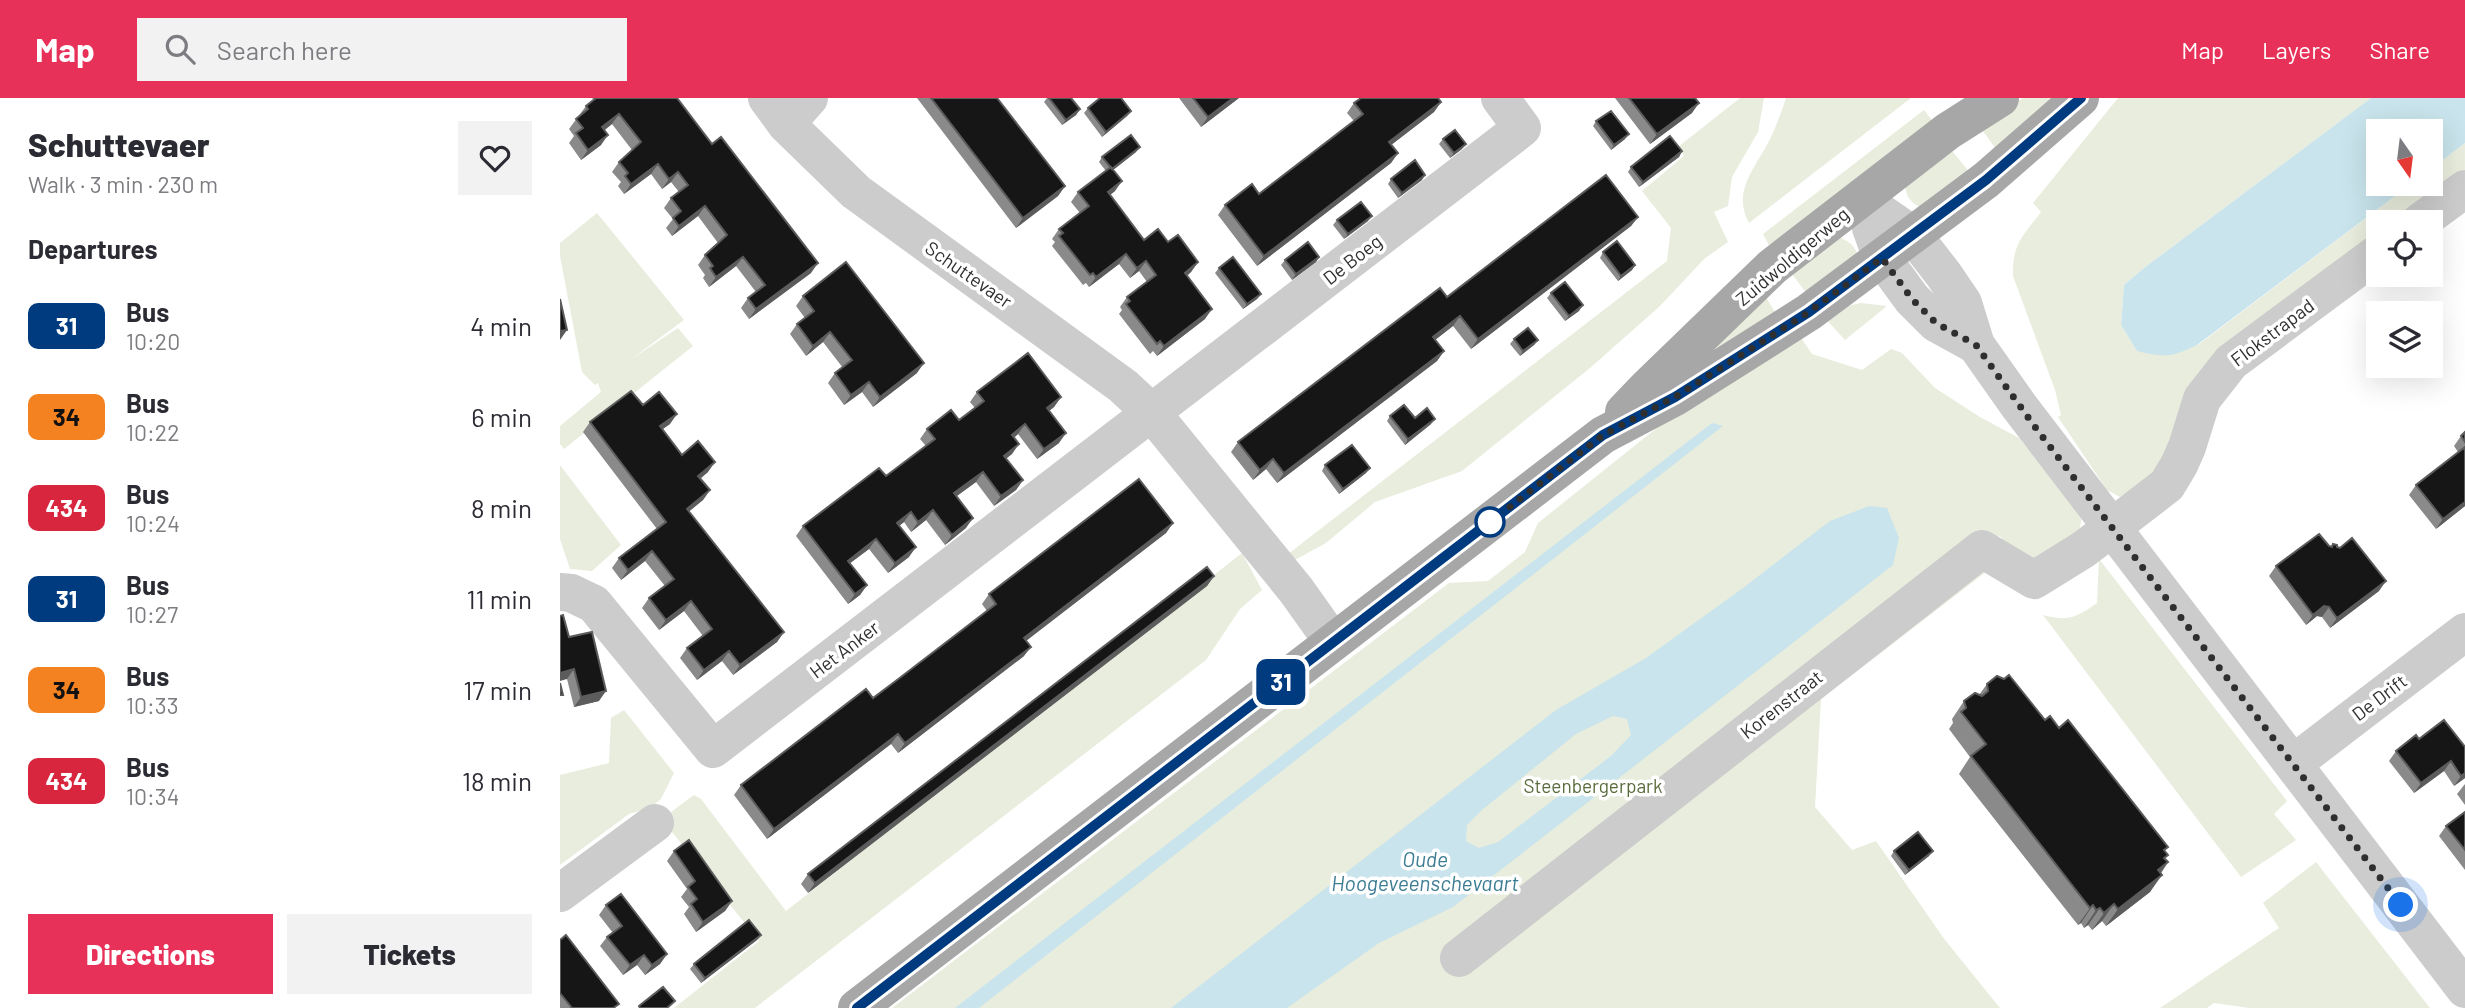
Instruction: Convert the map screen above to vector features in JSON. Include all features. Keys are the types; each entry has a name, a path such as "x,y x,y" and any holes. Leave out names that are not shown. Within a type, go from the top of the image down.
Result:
{"main road":[{"name":"Zuidwoldigerweg","path":"857,1008 1603,435 1647,388 1772,267 1948,131 2000,98"},
{"name":"Zuidwoldigerweg","path":"1603,435 1675,397 1799,319 1986,180 2081,98"}],"street":[{"name":"De Boeg","path":"1152,413 1522,128 1500,98"},
{"name":"Schuttevaer","path":"787,107 856,192 1123,386 1152,413 1296,590 1333,642"},
{"path":"2436,210 2465,189"},
{"path":"1861,199 1913,235 1944,275 1962,303 1976,345 2019,406 2294,762 2465,989"},
{"path":"1861,199 1882,258 1912,299 1936,323 1976,345"},
{"name":"Flokstrapad","path":"2114,528 2166,485 2187,447 2202,399 2231,362 2366,262"},
{"name":"Het Anker","path":"560,592 571,593 594,604 713,749 1152,413"},
{"name":"Korenstraat","path":"1459,958 1982,549 2034,580 2114,528"},
{"name":"De Drift","path":"2294,762 2465,632"},
{"path":"560,892 655,823"}],"green space":[{"path":"1740,98 1764,98 1758,132 1732,177 1728,206 1714,212 1728,242 1704,259 1660,306 1590,368 1462,471 1375,502 1326,543 1293,561 1288,554 1667,261 1671,228 1642,191 1684,156 1678,147"},
{"path":"1786,98 1911,98 1749,223 1744,212 1744,191 1773,132"},
{"path":"2023,98 2056,98 1998,152 1978,124"},
{"path":"2118,98 2371,98 2124,285 2121,325 2137,351 2198,345 2366,218 2366,249 2218,359 2164,467 2120,497 2107,490 2058,417 2061,415 2055,390 2013,276 2017,248 2041,212 2033,203"},
{"path":"1924,110 1937,127 1772,251 1763,234"},
{"path":"2465,143 2465,175 2443,191 2443,160"},
{"path":"1948,146 1971,174 1919,207 1907,196 1905,179"},
{"path":"2395,196 2437,196 2418,210 2377,210"},
{"path":"597,213 684,320 630,360 678,328 693,346 564,449 560,444 560,426 601,392 598,383 595,385 582,372 560,256 560,243"},
{"path":"1832,235 1850,243 1859,259 1810,298 1789,270"},
{"path":"1764,294 1778,317 1680,381"},
{"path":"1861,303 1887,306 1845,340 1824,317 1839,308"},
{"name":"Steenbergerpark","path":"1797,332 1812,354 1862,370 1891,349 1902,353 1935,388 2019,438 2082,517 2079,533 2048,564 2013,553 1998,536 1991,568 1821,699 1815,807 1852,850 1876,841 1945,940 2000,1008 892,1008 1449,583 1488,581 1525,552 1538,523 1703,391"},
{"path":"560,465 621,545 592,571 570,569 560,539"},
{"path":"1242,553 1262,590 1240,609 1206,660 755,1008 674,1008 759,941 668,827 671,812 694,795 701,799 786,911"},
{"path":"2099,559 2287,801 2274,814 2296,840 2241,877 2043,615 2072,617 2097,603"},
{"path":"624,710 674,773 661,799 651,807 629,814 560,865 560,775 609,763 611,718"},
{"path":"2316,862 2430,1008 2249,1008 2214,1003 2207,1008 2160,1008 2279,928 2263,903"}],"water":[{"path":"2371,98 2465,98 2465,143 2443,160 2443,119 2366,119 2366,196 2395,196 2376,210 2366,210 2366,218 2197,345 2168,355 2137,351 2121,325 2124,285"},
{"path":"1712,423 1723,426 979,1008 955,1008"},
{"name":"Oude Hoogeveenschevaart","path":"1869,506 1887,508 1899,538 1893,565 1453,907 1379,943 1287,1008 1171,1008 1556,710 1646,658 1830,521","holes":["1613,716 1627,719 1631,735 1611,756 1498,842 1479,848 1466,841 1467,825 1482,810 1576,734"]}],"building":[{"path":"596,98 677,98 712,144 721,137 818,263 756,309 748,298 765,285 743,257 716,277 710,268 713,266 705,255 727,235 705,206 679,226 673,218 681,211 671,198 688,185 678,172 669,179 658,164 631,184 625,176 628,173 619,162 641,142 619,114 602,127 608,135 588,150 576,133 583,128 576,119"},
{"path":"931,98 997,98 1065,186 1023,218"},
{"path":"1049,98 1071,98 1080,109 1066,120"},
{"path":"1100,98 1121,98 1131,111 1106,132 1088,108"},
{"path":"1193,98 1233,98 1208,117"},
{"path":"1361,98 1438,98 1441,102 1389,142 1398,153 1264,256 1225,205 1252,184 1259,194 1363,114 1354,103"},
{"path":"1629,98 1695,98 1699,103 1657,134"},
{"path":"1611,111 1629,134 1614,145 1596,121"},
{"path":"1455,130 1466,144 1454,153 1443,139"},
{"path":"1131,135 1140,147 1112,169 1102,157"},
{"path":"1670,136 1682,151 1643,182 1631,167"},
{"path":"1415,160 1425,175 1402,193 1391,179"},
{"path":"1111,167 1122,181 1108,192 1144,240 1158,229 1168,242 1178,235 1198,262 1185,273 1212,309 1164,346 1160,341 1157,344 1126,304 1130,301 1127,297 1156,275 1146,261 1137,268 1126,254 1096,277 1093,273 1090,275 1059,236 1063,233 1059,229 1089,206 1078,192"},
{"path":"1606,175 1638,217 1478,339 1460,316 1433,337 1444,351 1284,473 1273,459 1260,470 1238,442 1440,288 1447,297"},
{"path":"1361,202 1372,216 1348,234 1337,220"},
{"path":"1617,241 1635,265 1621,276 1603,252"},
{"path":"1308,242 1319,257 1296,274 1285,260"},
{"path":"1233,257 1261,294 1247,304 1219,268"},
{"path":"846,262 924,363 880,397 869,382 851,395 835,373 852,360 830,332 813,346 797,324 814,311 803,296"},
{"path":"1565,282 1583,305 1569,316 1551,293"},
{"path":"560,299 567,330 560,331"},
{"path":"1528,328 1538,340 1523,351 1514,339"},
{"path":"1028,353 1061,397 1047,408 1066,433 1044,449 1025,424 1012,435 1019,444 1004,456 1023,480 1001,496 983,472 954,493 973,518 952,535 933,510 918,522 911,512 897,523 916,547 895,563 876,539 848,561 867,585 855,594 803,526 879,468 886,476 935,439 927,429 951,410 959,420 984,401 977,392"},
{"path":"631,391 643,405 659,392 677,414 660,426 682,455 698,441 715,462 698,476 710,490 687,509 784,632 740,665 729,651 704,670 687,648 712,629 691,601 666,620 649,598 674,579 652,551 628,570 619,558 666,522 590,422"},
{"path":"1404,405 1415,418 1427,408 1435,419 1408,439 1390,416"},
{"path":"1352,445 1370,468 1343,489 1325,465"},
{"path":"2465,447 2465,502 2443,519 2416,485"},
{"path":"1139,479 1173,523 1024,638 1031,647 905,743 898,734 774,829 741,785 866,689 873,698 996,604 989,594"},
{"path":"2319,534 2329,546 2332,547 2333,544 2340,548 2352,538 2386,581 2337,618 2329,607 2324,606 2313,615 2276,566"},
{"path":"1207,567 1214,576 815,883 808,874"},
{"path":"563,615 569,637 592,632 606,691 581,697 574,669 560,673 560,616"},
{"path":"2009,675 2045,720 2050,716 2059,728 2068,720 2168,847 2164,850 2168,855 2164,858 2168,862 2158,870 2162,875 2118,909 2114,904 2104,913 2100,908 2096,910 2093,905 2090,908 1971,756 1986,744 1961,712 1966,708 1964,701 1975,693 1982,696 1988,691 1987,684 1997,676 2004,679"},
{"path":"2444,720 2465,747 2465,773 2461,776 2451,761 2421,783 2396,751 2416,735 2419,739"},
{"path":"2465,812 2465,850 2446,826"},
{"path":"1918,832 1933,851 1909,870 1894,851"},
{"path":"689,840 732,901 703,922 691,904 697,899 688,887 695,881 674,851"},
{"path":"621,894 667,954 652,965 644,955 630,965 607,937 622,926 606,905"},
{"path":"749,920 761,935 705,978 694,964"},
{"path":"566,935 619,1004 613,1008 572,1008 560,993 560,940"},
{"path":"663,987 675,1001 667,1008 640,1008 639,1006"}],"bus line":[{"name":"31","path":"857,1008 1603,435 1675,397 1809,312 1986,180 2081,98"}],"route":[{"path":"1490,522 1603,435 1675,397 1809,312 1882,258 1912,299 1936,323 1976,345 2019,406 2401,905"}]}
